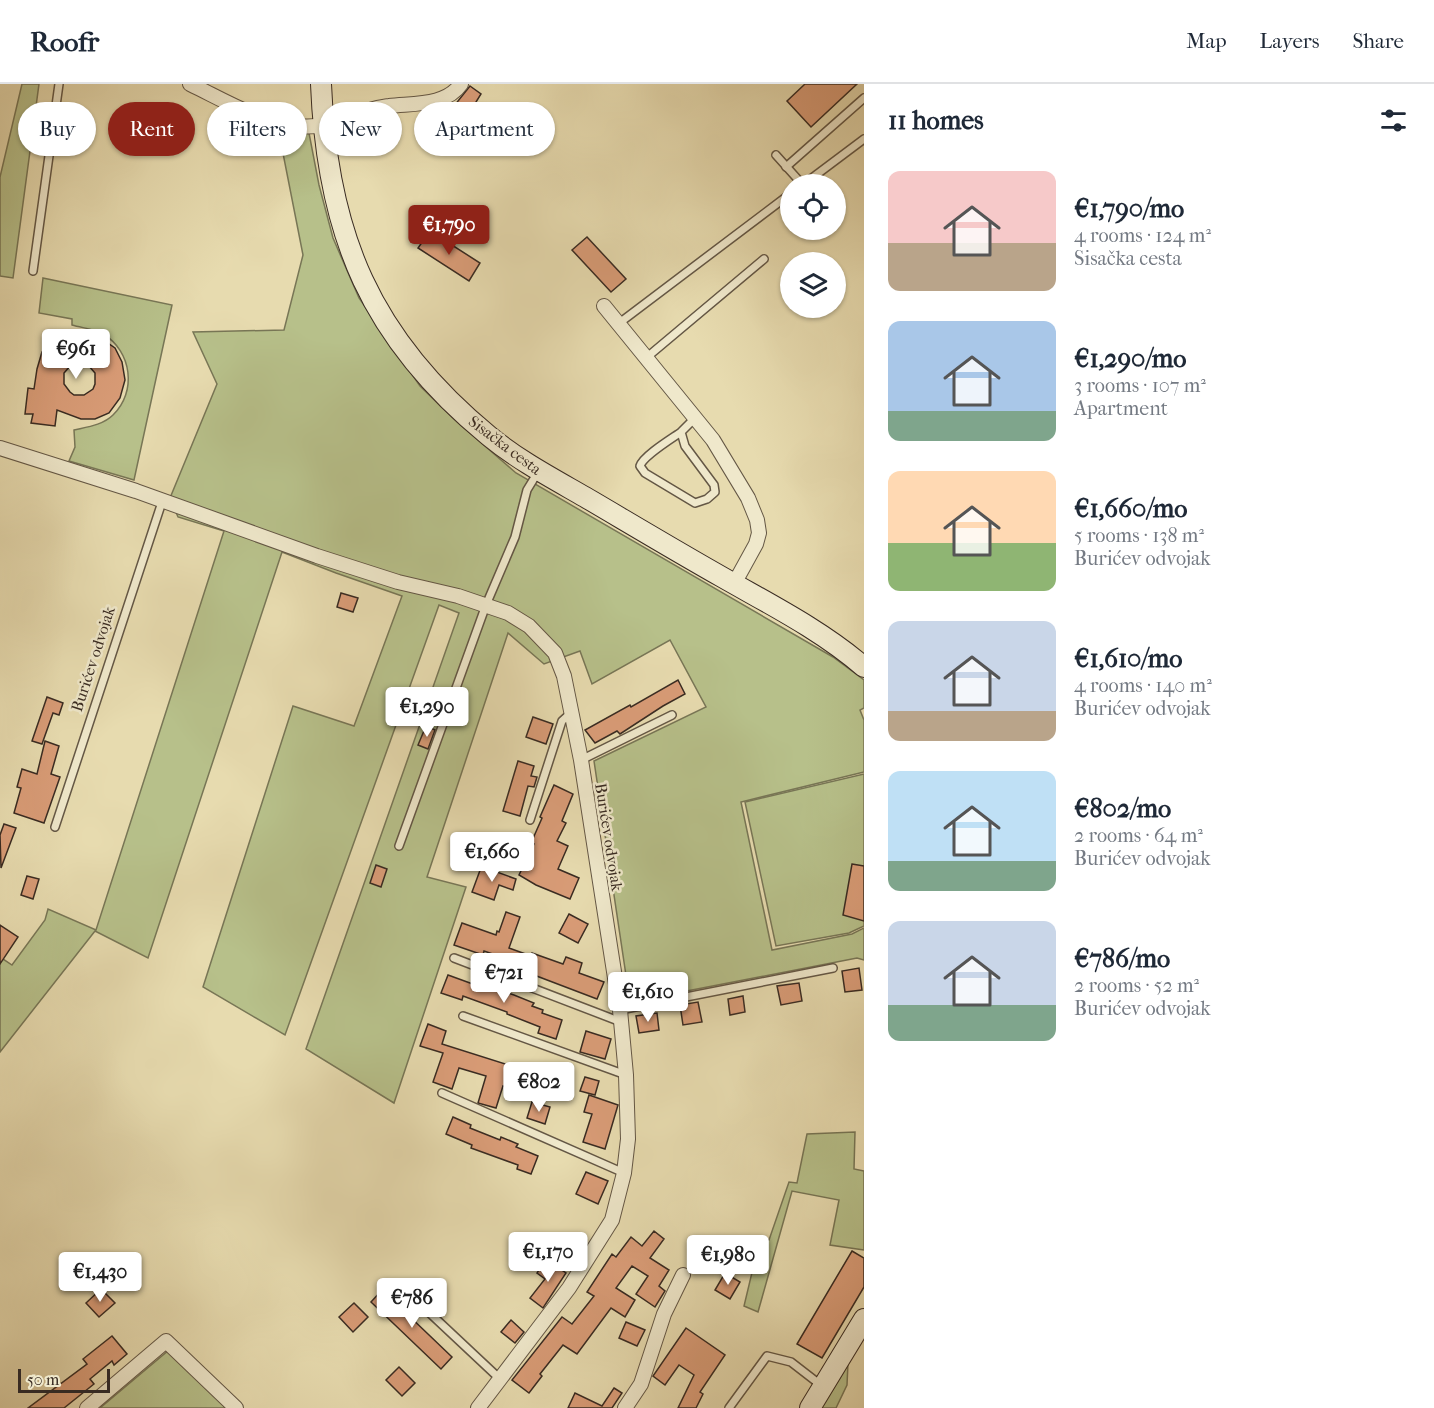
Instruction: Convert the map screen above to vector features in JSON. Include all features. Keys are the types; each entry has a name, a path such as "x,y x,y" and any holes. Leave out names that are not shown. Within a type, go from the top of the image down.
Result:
{"main road":[{"name":"Sisačka cesta","path":"321,84 322,102"},
{"name":"Sisačka cesta","path":"328,156 336,207 365,286 382,318 406,352 459,409 490,438 539,471 811,628 864,667"},
{"path":"810,1408 864,1319"}],"street":[{"path":"190,84 257,116 281,123 319,125"},
{"path":"402,104 442,99 454,93 460,84"},
{"path":"604,306 713,440 748,498 759,532 756,544 734,584"},
{"name":"Burićev odvojak","path":"0,448 136,491 162,502 398,582 458,596 508,613 529,626 555,653 564,676 581,760 620,1016 626,1075 628,1138 624,1173 612,1220 569,1288 478,1408"},
{"path":"625,1408 641,1384 664,1314 683,1275"},
{"path":"87,1408 166,1341 237,1408"}],"lane":[{"path":"33,271 59,84"},
{"path":"786,167 864,98"},
{"path":"817,174 864,140"},
{"path":"776,155 793,174"},
{"path":"618,324 780,202"},
{"path":"646,358 764,259"},
{"path":"681,432 685,446 714,485 716,492 707,499 695,503 645,473 640,466 641,462 681,432 695,418"},
{"path":"399,846 486,605 516,537 527,490 539,471"},
{"name":"Burićev odvojak","path":"55,827 162,502"},
{"path":"530,819 562,721 572,712"},
{"path":"581,760 672,715"},
{"path":"454,958 620,1016 833,968"},
{"path":"463,1016 626,1075"},
{"path":"442,1093 624,1173"},
{"path":"403,1288 500,1379"},
{"path":"729,1408 767,1356 791,1362 823,1386"}],"green space":[{"path":"22,84 39,84 37,102 18,102 18,156 29,156 13,278 0,276 0,177"},
{"path":"307,133 309,133 319,185 333,238 359,298 420,386 516,473 833,657 864,680 864,708 860,710 864,720 864,772 741,802 772,950 852,934 864,928 864,960 857,958 630,1002 594,761 706,707 670,640 592,684 580,651 544,664 508,633 427,877 466,887 394,1103 306,1049 459,613 439,605 285,1035 203,987 293,706 354,726 402,596 282,552 148,958 95,931 0,1052 0,957 12,965 45,920 48,909 96,930 224,531 178,517 170,498 217,384 193,332 284,330 303,255 284,156 307,156"},
{"path":"43,278 172,305 134,480 69,461 75,447 74,430 100,423 113,415 121,406 126,395 128,372 120,351 113,341 103,334 72,325 72,319 39,313"},
{"path":"864,774 864,926 849,933 776,946 745,802"},
{"path":"855,1132 854,1169 864,1171 864,1250 830,1245 839,1200 792,1191 758,1312 744,1306 760,1239 769,1240 789,1182 797,1183 807,1134"},
{"path":"169,1350 228,1408 100,1408"},
{"path":"848,1363 847,1385 836,1408 821,1408"}],"building":[{"path":"805,84 857,84 811,127 787,101"},
{"path":"470,86 481,94 476,102 457,102"},
{"path":"430,231 480,263 469,281 418,248"},
{"path":"587,237 626,279 611,292 572,250"},
{"path":"78,332 93,333 115,348 122,362 125,380 120,398 109,413 95,419 81,419 57,410 55,426 31,423 33,414 25,414 28,388 34,389 42,352 52,342","holes":["72,364 88,365 95,373 93,389 84,395 74,395 64,384 64,373"]},
{"path":"341,593 358,598 353,612 337,607"},
{"path":"678,680 685,694 620,734 617,731 595,743 585,730 630,705 631,707"},
{"path":"47,697 63,703 59,715 53,713 42,744 32,741"},
{"path":"533,717 553,724 546,744 526,737"},
{"path":"426,726 435,730 428,749 418,745"},
{"path":"45,741 59,746 51,774 60,777 44,823 14,813 21,788 17,787 22,769 37,774"},
{"path":"518,761 534,766 531,776 537,777 534,787 528,786 520,816 503,811"},
{"path":"554,785 573,794 562,821 566,823 557,841 568,846 558,869 579,878 570,899 536,885 519,875 534,844 531,843"},
{"path":"4,824 16,828 1,868 0,835"},
{"path":"852,864 864,866 864,921 843,915"},
{"path":"376,865 387,869 381,887 370,883"},
{"path":"482,865 516,879 513,890 499,885 494,900 472,892"},
{"path":"27,876 39,879 33,899 21,895"},
{"path":"506,912 520,917 509,948 563,964 566,957 582,963 579,973 604,982 597,999 505,964 507,959 484,951 483,955 454,945 462,923 496,935"},
{"path":"569,914 588,924 578,943 559,933"},
{"path":"0,925 18,937 0,964"},
{"path":"859,968 862,990 845,992 842,971"},
{"path":"448,975 481,987 482,984 534,1003 532,1006 543,1010 542,1013 562,1020 556,1039 538,1033 540,1027 507,1014 507,1012 463,996 462,1000 441,993"},
{"path":"799,983 802,1001 781,1005 777,986"},
{"path":"743,996 745,1012 730,1015 728,999"},
{"path":"698,1002 702,1022 683,1025 680,1005"},
{"path":"657,1013 659,1030 639,1033 636,1016"},
{"path":"428,1024 446,1031 442,1044 524,1070 517,1090 503,1086 496,1108 478,1103 486,1076 459,1068 452,1089 433,1082 443,1053 420,1046"},
{"path":"586,1031 611,1039 605,1059 580,1052"},
{"path":"585,1077 599,1081 595,1095 580,1091"},
{"path":"589,1095 618,1105 605,1149 583,1142 592,1114 584,1112"},
{"path":"532,1102 550,1107 545,1124 527,1118"},
{"path":"453,1117 471,1125 470,1128 500,1140 501,1137 518,1144 516,1147 538,1156 531,1174 517,1169 518,1165 471,1148 472,1145 446,1134"},
{"path":"586,1172 608,1181 598,1204 576,1194"},
{"path":"654,1231 664,1239 650,1258 669,1270 659,1286 665,1291 655,1307 636,1294 648,1276 632,1266 616,1288 635,1300 625,1317 611,1308 577,1354 563,1345 540,1374 542,1376 529,1393 512,1380 562,1317 572,1324 594,1296 587,1292 612,1254 616,1257 631,1237 642,1246"},
{"path":"707,1236 742,1252 732,1270 715,1261 720,1250 705,1245"},
{"path":"852,1251 864,1258 864,1287 822,1358 797,1344"},
{"path":"546,1259 566,1273 543,1308 530,1298 545,1279 537,1273"},
{"path":"725,1273 740,1282 730,1299 715,1290"},
{"path":"101,1289 115,1303 99,1317 86,1303"},
{"path":"382,1290 452,1357 441,1369 371,1302"},
{"path":"354,1303 368,1317 353,1332 339,1317"},
{"path":"511,1320 524,1332 515,1343 501,1332"},
{"path":"626,1322 645,1330 637,1346 619,1338"},
{"path":"686,1328 725,1355 700,1392 703,1394 696,1408 678,1408 694,1375 679,1365 665,1385 653,1376"},
{"path":"112,1336 127,1354 114,1365 112,1361 90,1379 94,1384 64,1408 28,1408 87,1364 83,1359"},
{"path":"399,1367 415,1383 402,1396 386,1380"},
{"path":"614,1388 622,1393 612,1408 568,1408 575,1393 602,1406"}]}
